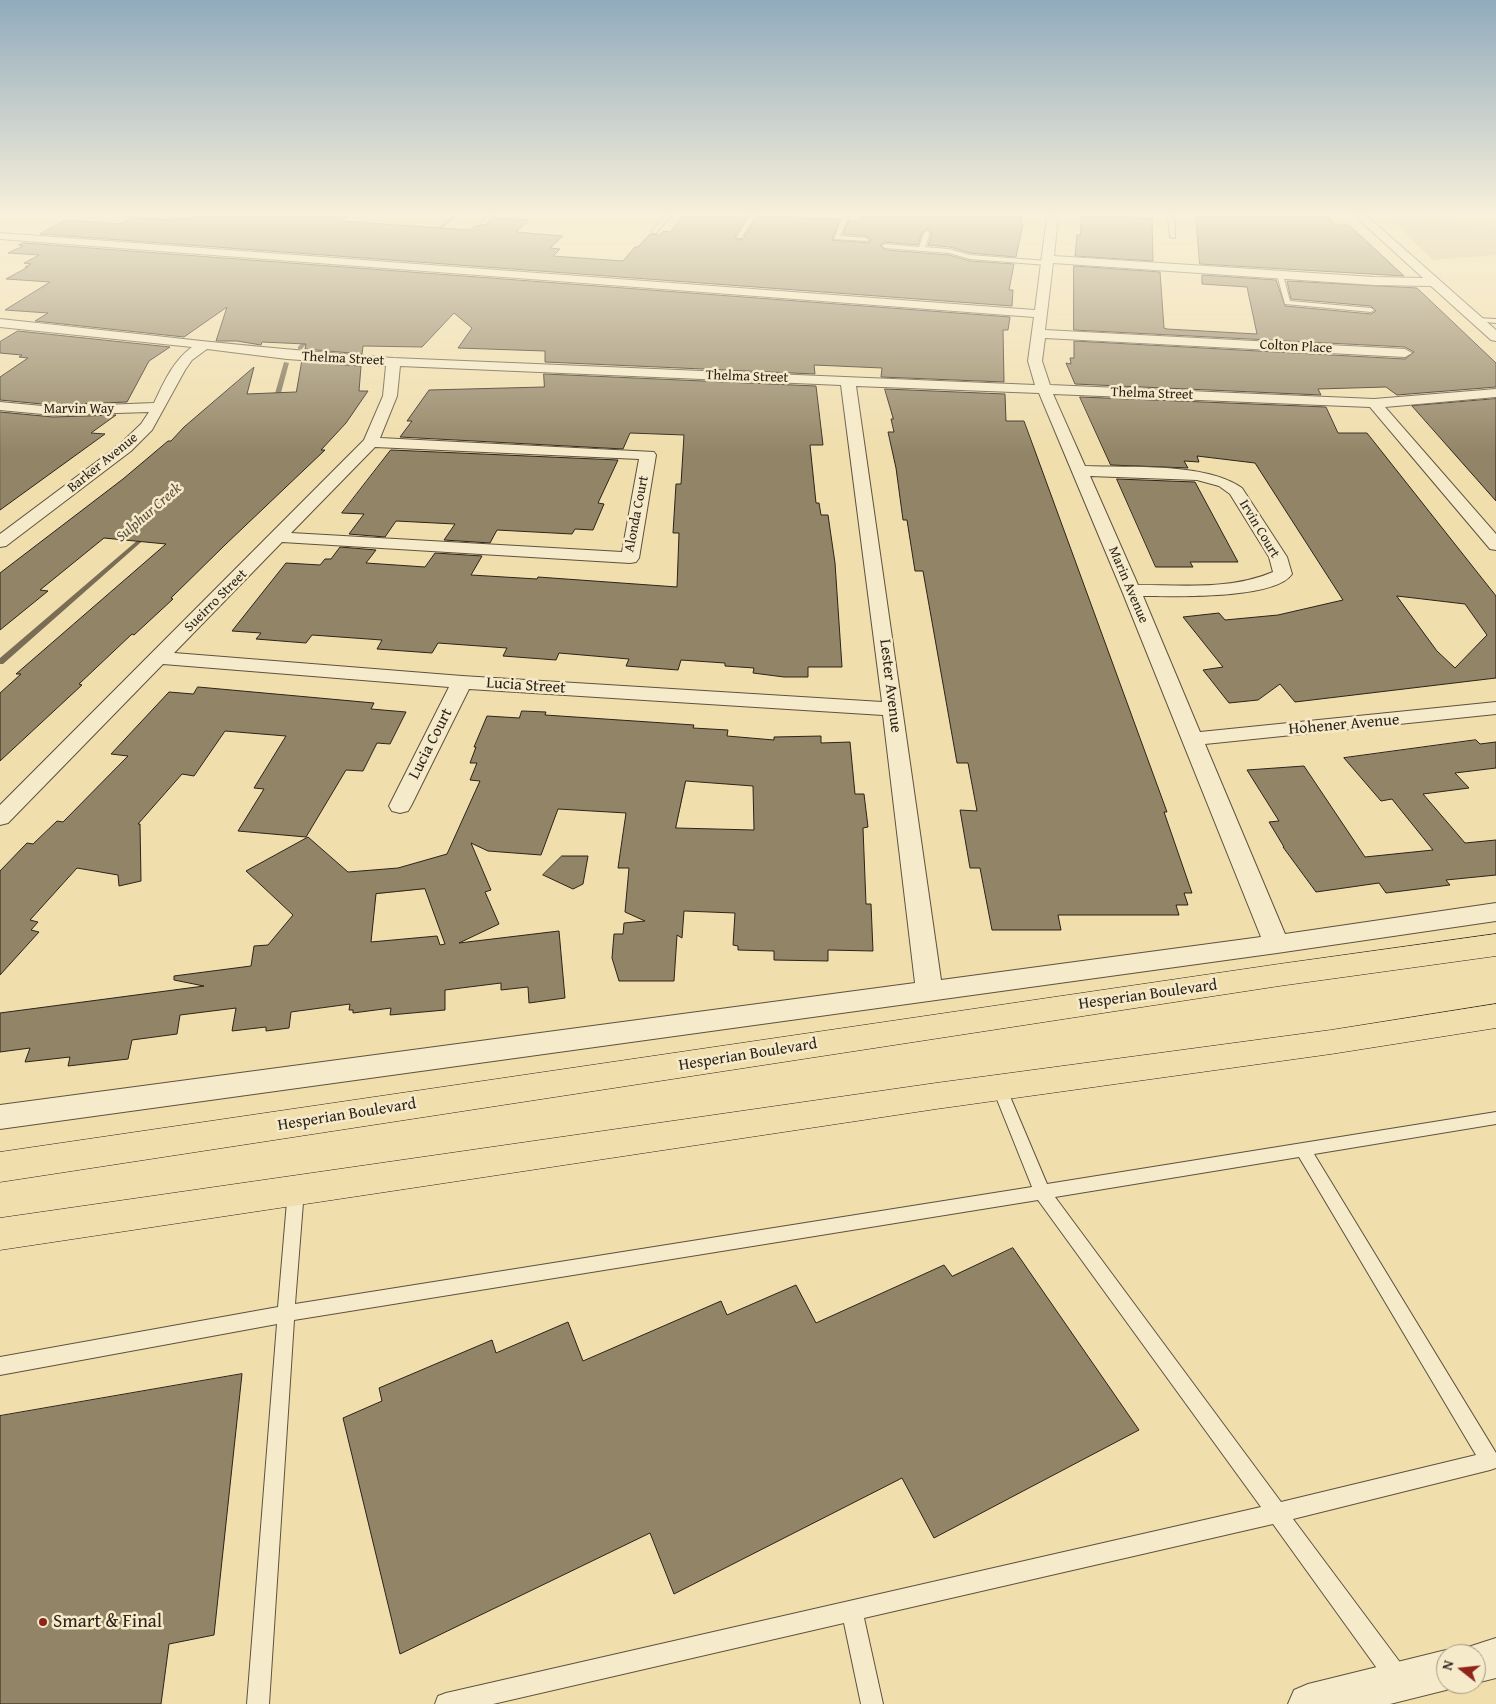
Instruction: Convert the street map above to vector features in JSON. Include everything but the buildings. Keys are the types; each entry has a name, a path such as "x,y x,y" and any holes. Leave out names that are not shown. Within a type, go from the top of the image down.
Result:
{"main road":[{"name":"Hesperian Boulevard","path":"0,1167 1496,945"},
{"path":"0,1234 999,1087 1331,1042 1496,1016"}],"street":[{"path":"794,296 1041,314"},
{"name":"Marin Avenue","path":"1043,296 1035,361 1044,389 1078,472 1131,591 1276,944"},
{"path":"1448,296 1496,338"},
{"name":"Thelma Street","path":"0,323 205,344 287,355 393,362 1374,404 1496,393"},
{"name":"Colton Place","path":"1038,334 1405,353"},
{"name":"Barker Avenue","path":"0,542 126,448 147,427 178,369 187,357 205,344"},
{"name":"Sueirro Street","path":"0,818 371,442 390,396 393,362"},
{"name":"Lester Avenue","path":"848,381 929,991"},
{"path":"1374,404 1496,545"},
{"name":"Marvin Way","path":"0,406 53,411 159,407"},
{"name":"Alonda Court","path":"278,537 630,558 648,455 371,442"},
{"name":"Irvin Court","path":"1078,472 1198,475 1225,483 1236,491 1278,557 1283,574 1267,582 1236,588 1131,591"},
{"name":"Lucia Street","path":"159,658 462,682 893,709"},
{"name":"Lucia Court","path":"400,806 462,682"},
{"name":"Hohener Avenue","path":"1192,739 1496,708"},
{"name":"Hesperian Boulevard","path":"0,1117 1276,944 1496,912"},
{"path":"1308,1704 1436,1673"}],"lane":[{"path":"1285,296 1287,303 1371,310"},
{"path":"1476,320 1496,321"},
{"path":"999,1087 1042,1192 1400,1682"},
{"path":"0,1366 286,1314 1496,1118"},
{"path":"446,1704 1277,1513 1490,1461 1303,1149"},
{"path":"258,1704 296,1190"},
{"path":"852,1610 872,1704"}],"waterway":[{"name":"Sulphur Creek","path":"300,348 311,336"},
{"name":"Sulphur Creek","path":"275,404 286,363"},
{"name":"Sulphur Creek","path":"0,662 146,535"}],"place":[{"name":"Smart & Final","path":"43,1622"}]}
